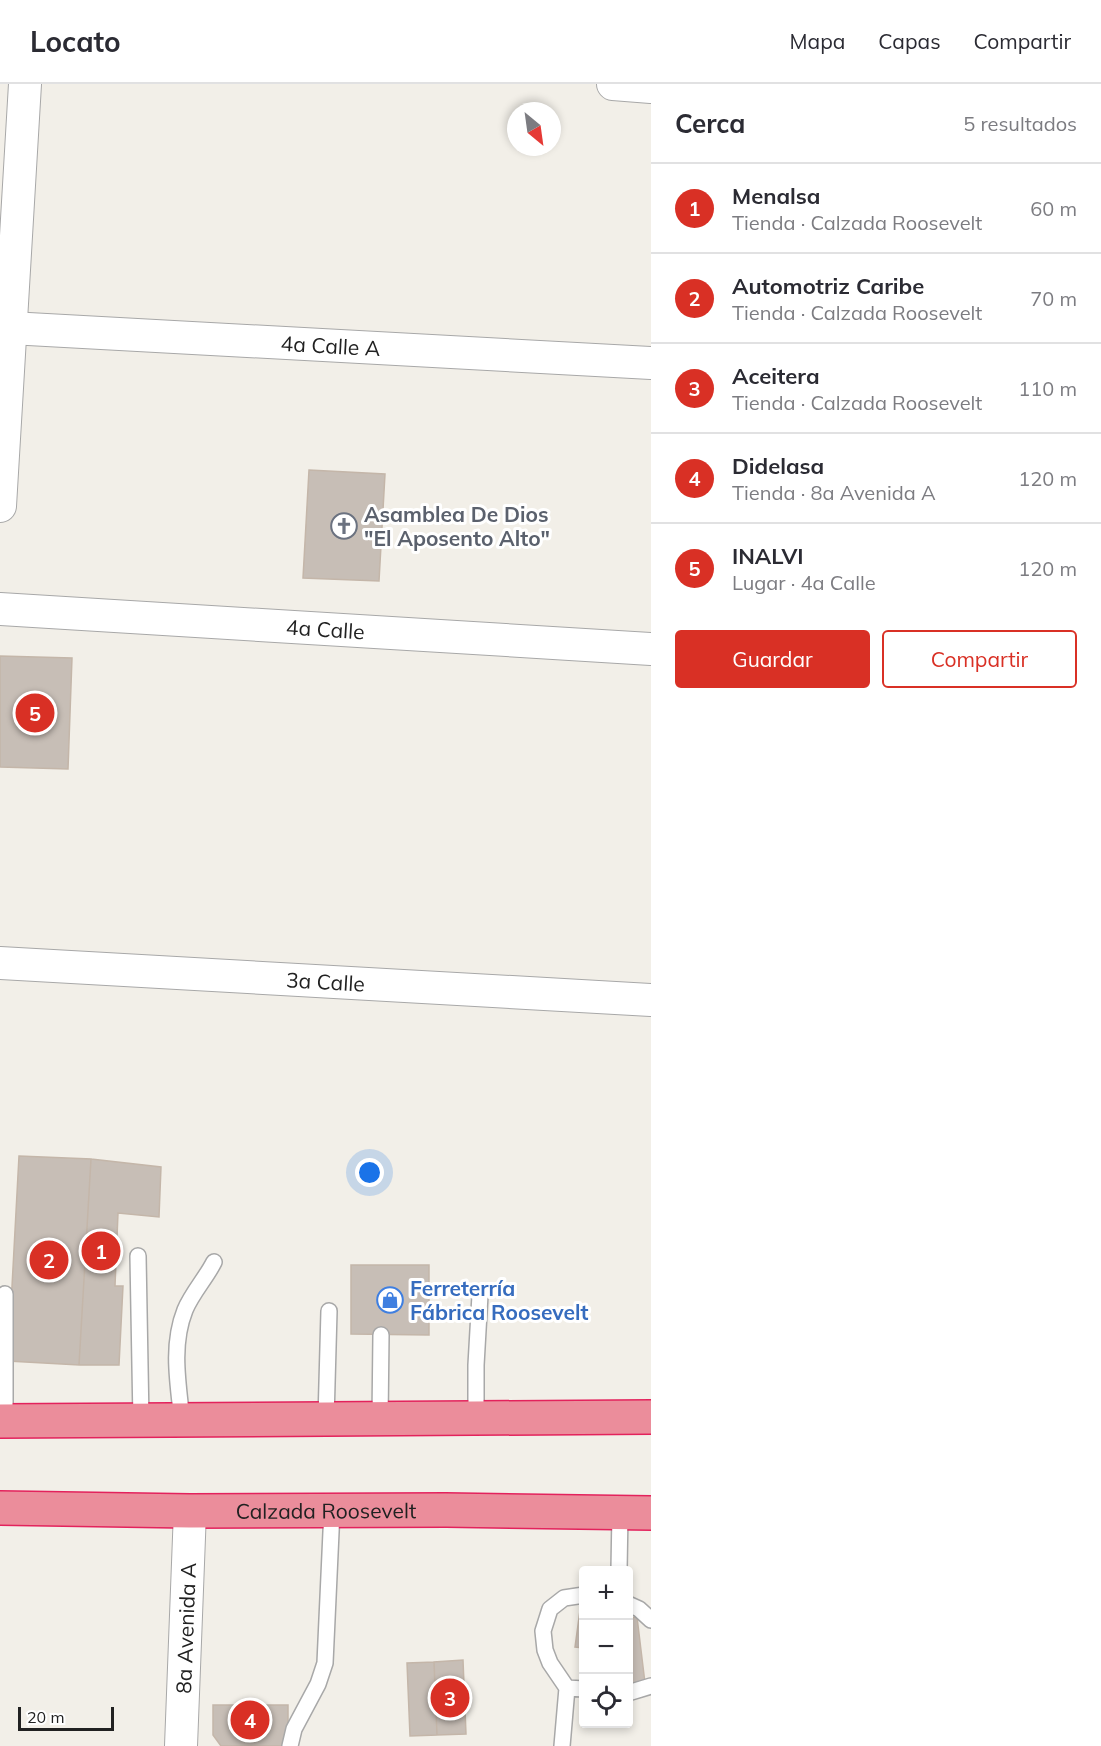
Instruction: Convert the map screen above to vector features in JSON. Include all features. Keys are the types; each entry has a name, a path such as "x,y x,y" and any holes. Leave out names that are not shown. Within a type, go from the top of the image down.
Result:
{"highway":[{"path":"3,1421 651,1417"},
{"name":"Calzada Roosevelt","path":"0,1508 636,1513"}],"street":[{"path":"0,506 25,84"},
{"path":"613,84 651,87"},
{"name":"4a Calle A","path":"10,328 651,363"},
{"name":"4a Calle","path":"0,609 651,649"},
{"name":"3a Calle","path":"0,963 651,1000"},
{"name":"8a Avenida A","path":"181,1746 190,1511"}],"lane":[{"path":"138,1256 141,1421"},
{"path":"182,1420 176,1365 178,1332 186,1307 214,1262"},
{"path":"3,1421 5,1294"},
{"path":"476,1418 480,1295"},
{"path":"327,1419 329,1311"},
{"path":"381,1335 381,1419"},
{"path":"290,1746 294,1729 318,1684 325,1663 332,1510"},
{"path":"620,1566 636,1513"},
{"path":"562,1746 567,1688 550,1663 545,1650 543,1630 550,1609 564,1598 579,1596"},
{"path":"633,1606 651,1620"},
{"path":"633,1691 651,1686"},
{"path":"567,1688 579,1689"}],"building":[{"name":"Asamblea De Dios \"El Aposento Alto\"","path":"309,470 385,474 379,581 303,578"},
{"path":"0,656 72,658 68,769 0,767"},
{"path":"19,1156 91,1159 79,1365 8,1361"},
{"path":"91,1159 161,1167 159,1217 118,1213 115,1286 123,1286 119,1365 79,1365"},
{"name":"Ferreterría Fábrica Roosevelt","path":"351,1265 429,1265 429,1335 351,1334"},
{"path":"633,1617 637,1617 645,1683 633,1684 633,1620"},
{"path":"579,1618 579,1647 575,1647"},
{"path":"463,1660 466,1734 437,1735 434,1662"},
{"path":"434,1662 437,1735 410,1736 407,1663"},
{"path":"213,1705 288,1705 288,1746 221,1746 213,1735"}],"place":[{"name":"Asamblea De Dios \"El Aposento Alto\"","path":"344,526"},
{"name":"INALVI","path":"35,713"},
{"name":"Menalsa","path":"101,1251"},
{"name":"Automotriz Caribe","path":"49,1260"},
{"name":"Ferreterría Fábrica Roosevelt","path":"390,1300"},
{"name":"Aceitera","path":"450,1698"},
{"name":"Didelasa","path":"250,1720"}]}
